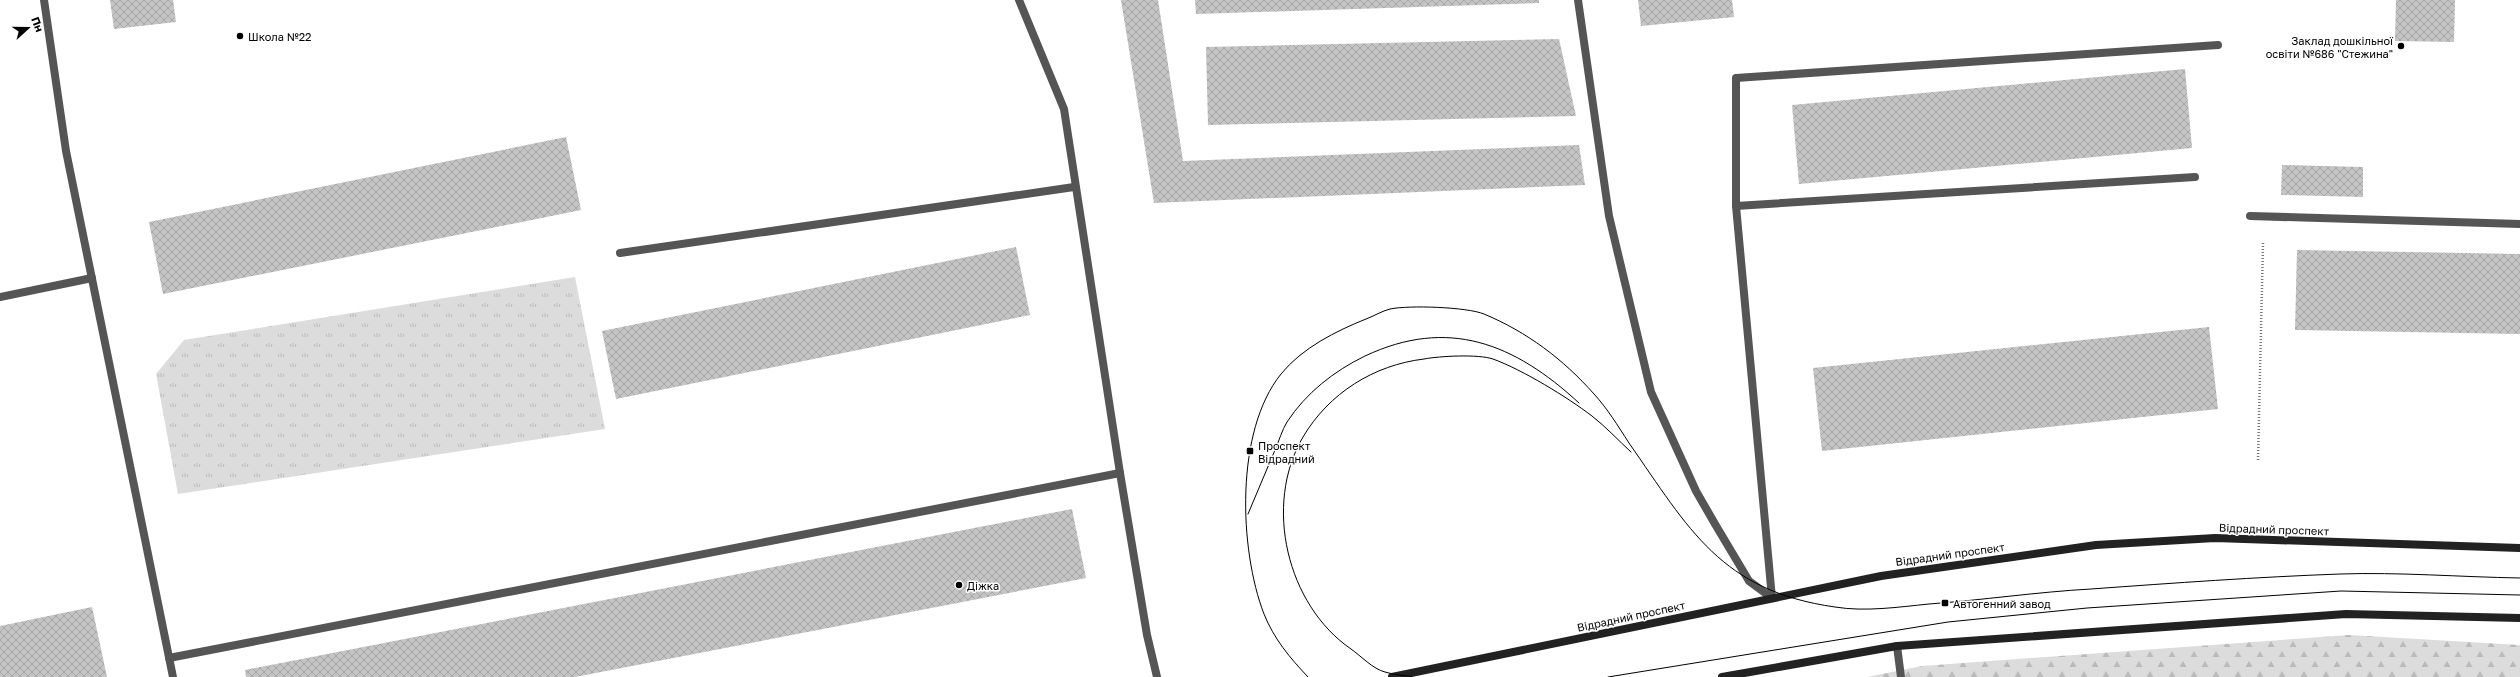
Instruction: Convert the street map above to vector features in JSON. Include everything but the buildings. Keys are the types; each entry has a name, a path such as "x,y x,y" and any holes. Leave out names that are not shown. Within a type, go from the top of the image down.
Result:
{"main road":[{"name":"Відрадний проспект","path":"1392,677 1772,598 1942,565 2096,545 2216,538 2520,548"},
{"path":"1722,677 1897,646 2346,614 2520,618"}],"lane":[{"path":"44,0 66,151 173,677"},
{"path":"1019,0 1064,109 1074,188 1120,474 1147,635 1157,677"},
{"path":"1578,0 1609,216 1651,392 1696,491 1715,524 1749,581 1772,598"},
{"path":"1772,598 1736,206 1736,78 2218,45"},
{"path":"1736,206 2195,178"},
{"path":"620,253 1074,188"},
{"path":"2250,216 2520,224"},
{"path":"0,297 92,278"},
{"path":"169,658 1120,474"},
{"path":"1897,646 1901,677"}],"path":[{"path":"2258,460 2263,216"}],"green space":[{"path":"575,277 605,429 178,494 156,374 184,340"},
{"path":"2349,635 2520,645 2520,677 1867,677 1922,666"}],"tram line":[{"path":"1308,677 1289,655 1273,632 1264,614 1256,587 1246,525 1246,491 1249,458 1255,426 1266,398 1281,374 1309,348 1343,329 1384,311 1410,307 1438,307 1484,314 1515,329 1544,348 1570,369 1599,399 1670,503 1690,528 1712,551 1736,571 1763,587 1796,599 1835,607 1870,609 1894,608 2071,590 2309,575 2385,574 2520,578"},
{"path":"1248,514 1285,425 1295,411 1312,392 1342,369 1365,356 1395,344 1424,338 1452,338 1479,342 1505,351 1530,365 1555,382 1579,403"},
{"path":"1412,677 1388,673 1376,668 1351,649 1329,630 1311,607 1297,581 1288,552 1284,522 1285,493 1291,464 1303,437 1326,407 1354,384 1371,375 1406,362 1439,357 1486,357 1518,370 1544,384 1570,401 1597,420 1631,452"},
{"path":"1608,677 1948,622 2087,608 2341,591 2520,595"}],"place":[{"name":"Школа №22","path":"240,36"},
{"name":"Заклад дошкільної освіти №686 \"Стежина\"","path":"2401,46"},
{"name":"Проспект Відрадний","path":"1250,451"},
{"name":"Діжка","path":"959,585"},
{"name":"Автогенний завод","path":"1945,603"}]}
